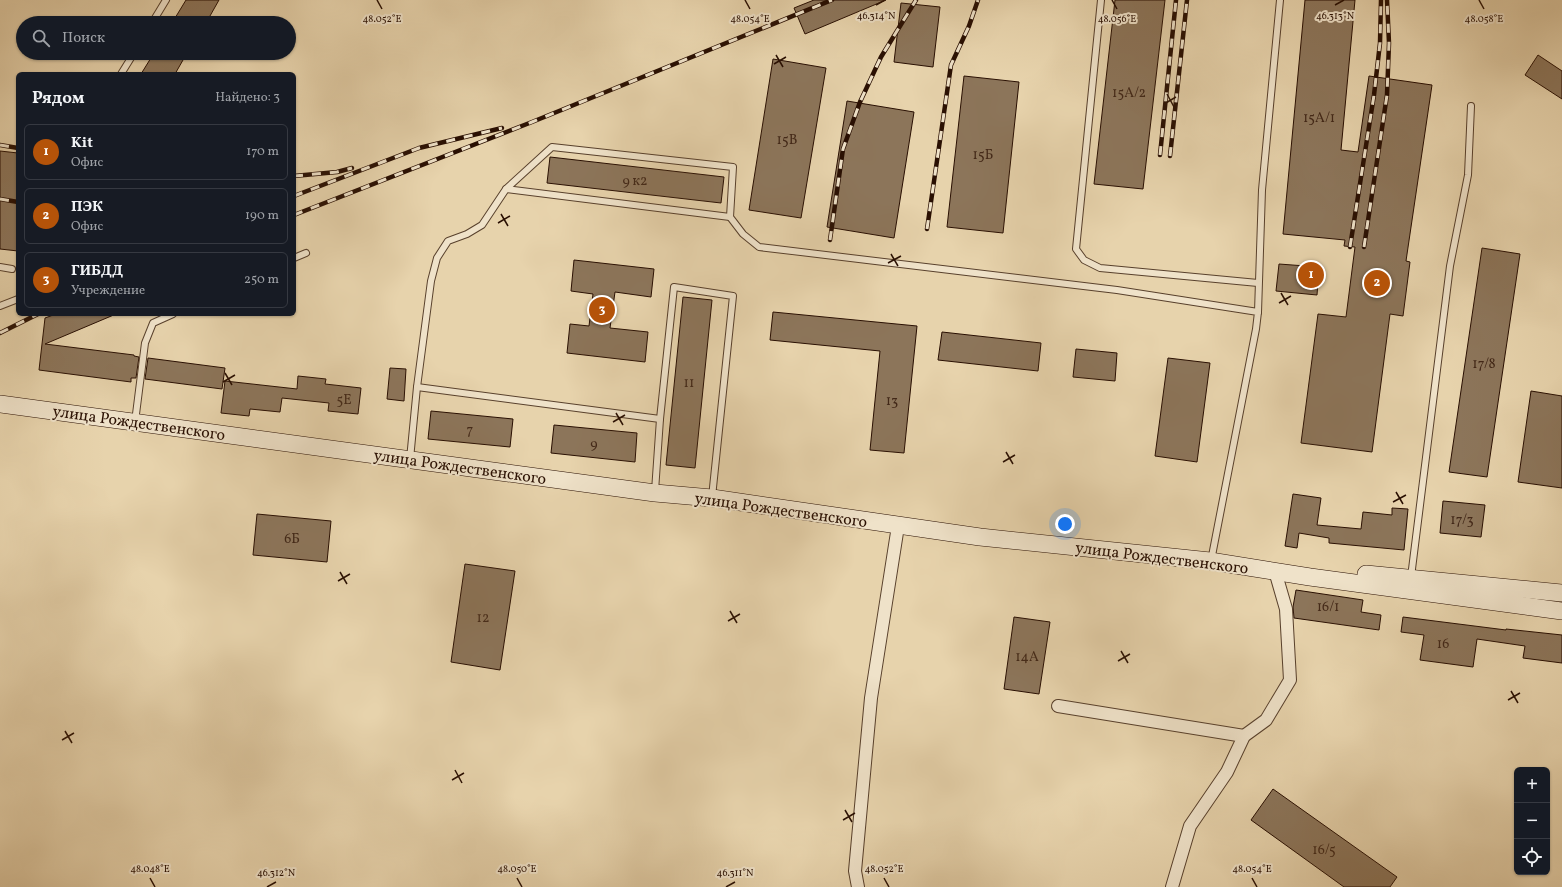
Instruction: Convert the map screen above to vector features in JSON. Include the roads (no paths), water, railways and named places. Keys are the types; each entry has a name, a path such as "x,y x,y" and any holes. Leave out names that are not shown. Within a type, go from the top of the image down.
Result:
{"main road":[{"name":"улица Рождественского","path":"0,404 655,493 712,498 988,538 1210,561 1310,578 1562,611"},
{"path":"1210,561 1311,568 1562,593"}],"street":[{"path":"858,887 855,871 871,698 898,526"},
{"path":"1172,887 1190,826 1227,772 1244,736 1266,720 1290,680 1286,609 1275,572"},
{"path":"1058,706 1244,736"}],"lane":[{"path":"156,16 166,0"},
{"path":"1101,0 1076,249 1084,260 1100,268 1258,283"},
{"path":"1210,561 1256,329 1258,312 1262,190 1280,0"},
{"path":"122,72 130,60"},
{"path":"1410,578 1450,266 1468,175 1471,106"},
{"path":"410,459 431,281 437,258 448,241 467,234 482,225 506,189 552,147 733,167 730,217 743,234 758,247 1117,290 1258,312"},
{"path":"506,189 730,217"},
{"path":"296,257 306,253"},
{"path":"0,267 12,269"},
{"path":"655,493 660,419 674,287 733,296 712,498"},
{"path":"0,306 16,300"},
{"path":"134,422 145,343 153,323 169,316"},
{"path":"418,387 660,419"}],"railway":[{"path":"296,214 532,122 832,0"},
{"path":"830,240 843,149 860,102 881,57 916,0"},
{"path":"927,229 951,65 969,26 978,0"},
{"path":"1160,155 1176,0"},
{"path":"1170,156 1187,0"},
{"path":"1350,247 1374,95 1380,43 1381,0"},
{"path":"1364,247 1387,95 1389,43 1387,0"},
{"path":"296,195 419,148 502,128"},
{"path":"0,145 16,148"},
{"path":"296,176 337,172 352,168"},
{"path":"0,199 16,202"},
{"path":"0,333 34,316"}],"place":[{"name":"Kit","path":"1311,275"},
{"name":"ПЭК","path":"1377,283"},
{"name":"ГИБДД","path":"602,310"}]}
